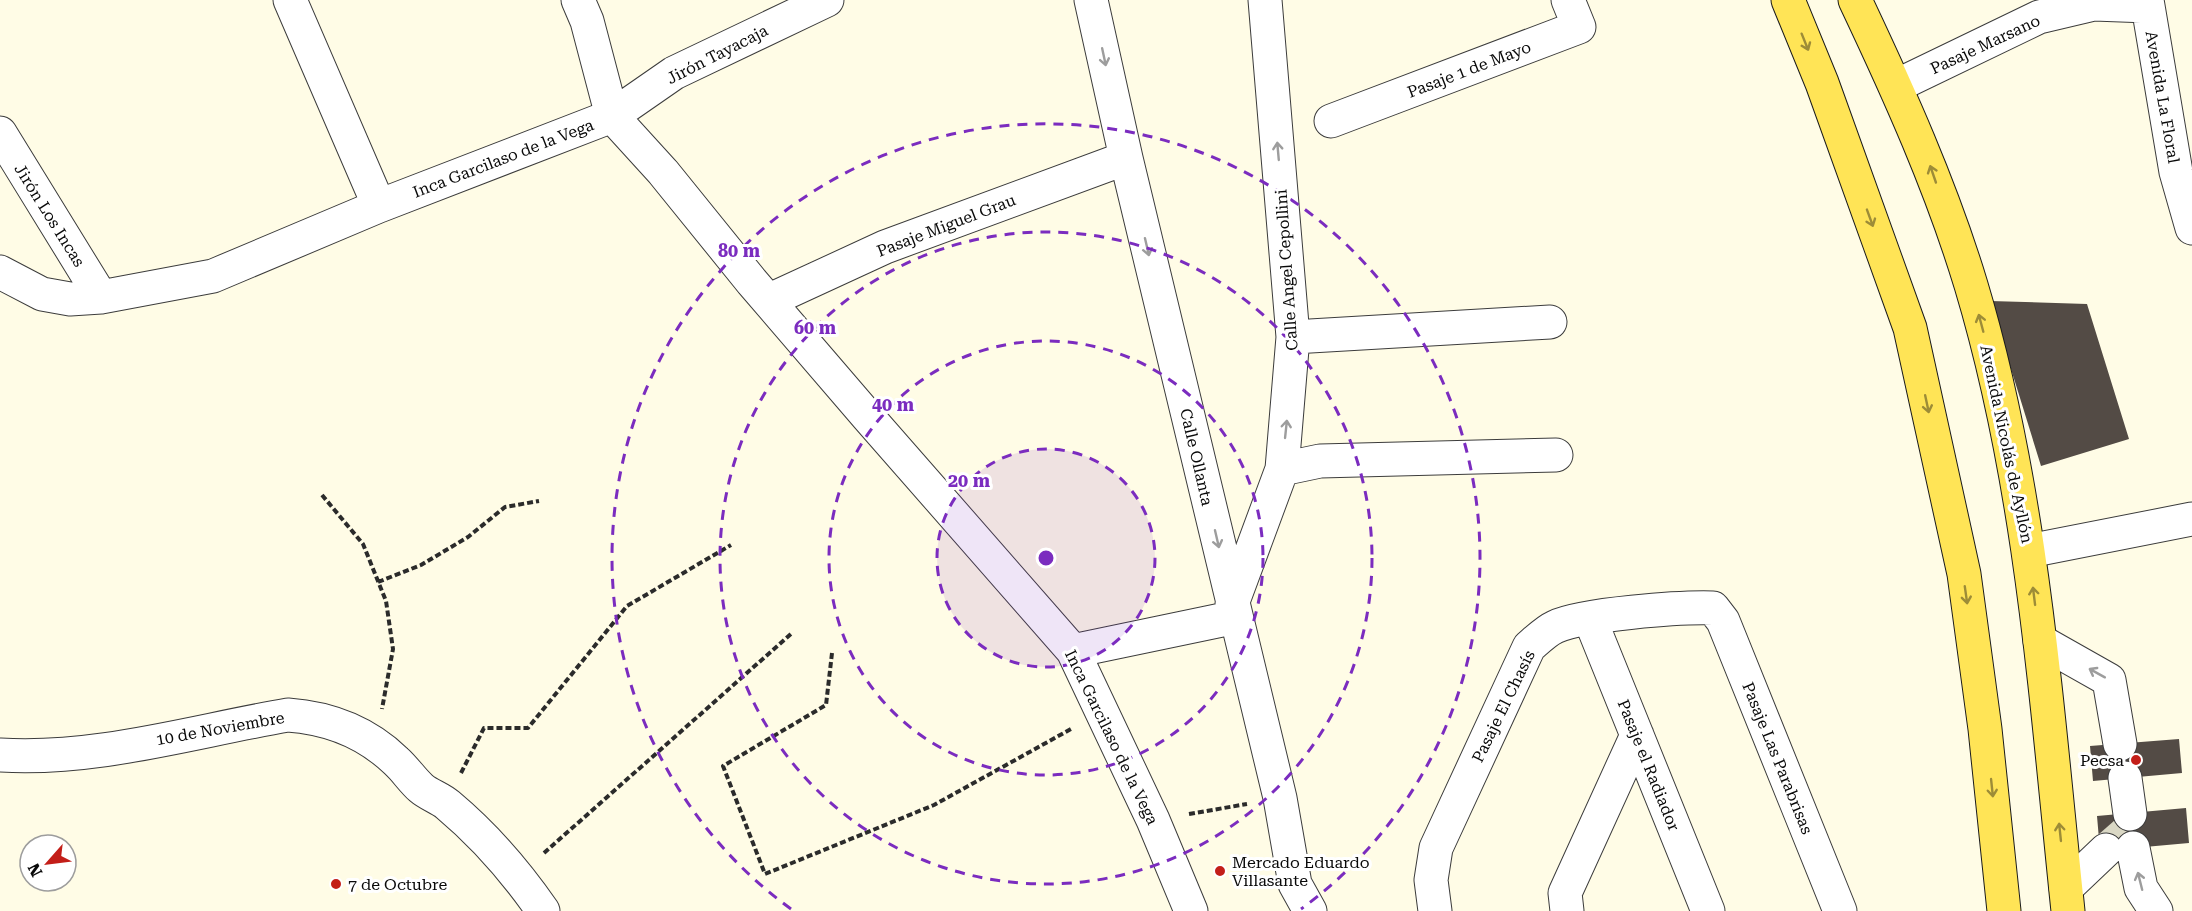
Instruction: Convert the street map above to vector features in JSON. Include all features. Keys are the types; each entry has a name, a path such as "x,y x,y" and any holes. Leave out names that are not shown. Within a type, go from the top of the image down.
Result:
{"main road":[{"path":"1788,0 1822,83 1910,328 1964,574 1985,729 2004,911"},
{"name":"Avenida Nicolás de Ayllón","path":"1855,0 1931,166 1971,285 2000,396 2028,550 2067,900"}],"street":[{"path":"290,0 379,206"},
{"path":"578,0 587,21 612,116"},
{"name":"Jirón Tayacaja","path":"612,116 674,73 827,0"},
{"name":"Calle Ollanta","path":"1091,0 1126,158 1280,798 1298,902"},
{"name":"Calle Angel Cepollini","path":"1234,610 1282,469 1293,338 1265,0"},
{"name":"Pasaje 1 de Mayo","path":"1331,121 1579,27 1568,0"},
{"name":"Pasaje Marsano","path":"1896,86 2039,17 2094,4 2148,3"},
{"name":"Avenida La Floral","path":"2148,3 2176,172 2192,228"},
{"name":"Inca Garcilaso de la Vega","path":"0,272 42,294 70,299 101,297 213,276 379,206 612,116 663,172 868,417 1073,651 1153,820 1191,911"},
{"name":"Jirón Los Incas","path":"0,134 101,297"},
{"name":"Pasaje Miguel Grau","path":"770,300 885,247 1126,158"},
{"path":"1293,338 1342,332 1550,322"},
{"path":"1282,469 1320,461 1556,455"},
{"path":"2028,550 2192,519"},
{"name":"Pasaje El Chasís","path":"1436,911 1431,880 1436,848 1529,647 1555,627 1590,619 1689,607 1713,608"},
{"name":"Pasaje Las Parabrisas","path":"1713,608 1723,621 1840,911"},
{"path":"1073,651 1234,610"},
{"name":"Pasaje el Radiador","path":"1590,619 1708,911"},
{"path":"2040,642 2109,680 2120,744"},
{"name":"10 de Noviembre","path":"0,755 19,756 84,751 288,714 316,717 339,724 369,739 395,760 422,789 446,803 519,876 543,911"},
{"path":"1567,911 1565,893 1637,735"},
{"path":"2125,778 2130,814"},
{"path":"2067,900 2120,849 2156,911"}],"path":[{"path":"322,495 363,544 386,601 393,649 384,706 369,739"},
{"path":"378,582 421,565 468,537 506,507 539,501"},
{"path":"446,803 484,728 528,728 627,606 731,545"},
{"path":"519,876 792,633"},
{"path":"832,653 826,705 723,766 765,874 934,805 1102,712"},
{"path":"1153,820 1280,798"}],"building":[{"path":"1990,301 2087,304 2129,439 2041,466"},
{"name":"Pecsa","path":"2179,739 2182,773 2093,781 2090,746"},
{"name":"Pecsa","path":"2186,808 2189,843 2100,851 2097,816"}],"tunnel":[{"path":"2106,850 2131,828"}],"place":[{"name":"Pecsa","path":"2136,760"},
{"name":"Mercado Eduardo Villasante","path":"1220,871"},
{"name":"7 de Octubre","path":"336,884"}]}
